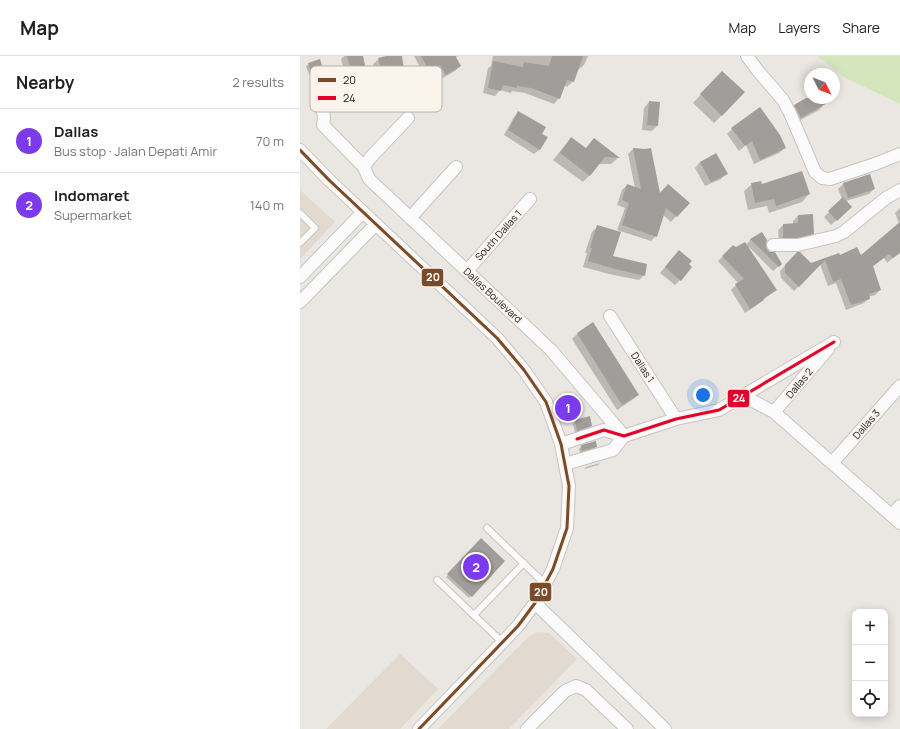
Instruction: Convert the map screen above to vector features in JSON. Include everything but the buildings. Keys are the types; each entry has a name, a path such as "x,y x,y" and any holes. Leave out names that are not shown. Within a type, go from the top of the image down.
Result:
{"street":[{"path":"747,56 783,100 815,172 822,178 830,179 900,154"},
{"name":"Dallas Boulevard","path":"324,112 323,125 367,163 369,179 551,350 624,436"},
{"path":"367,163 408,118"},
{"path":"300,150 329,180 497,338 524,370 546,402 561,444 569,486 567,528 553,569 536,603 518,626 419,729"},
{"path":"410,218 456,167"},
{"path":"773,245 798,245 836,236 844,232 886,198 900,190"},
{"name":"South Dallas 1","path":"467,270 530,199"},
{"path":"300,277 363,212"},
{"path":"300,302 376,224"},
{"name":"Dallas 1","path":"610,316 676,419"},
{"name":"Dallas 2","path":"743,396 834,342 774,412"},
{"name":"Dallas 3","path":"832,463 900,386"},
{"path":"565,464 613,450 624,436 676,419 719,410 743,396 774,412 896,519 900,506"},
{"path":"561,444 604,430 624,436"},
{"path":"536,603 664,729"},
{"path":"527,729 564,691 576,686 586,690 627,729"}],"lane":[{"path":"300,213 315,228 300,243"},
{"path":"487,528 545,584"},
{"path":"474,615 524,563"},
{"path":"438,580 502,642"}],"shaded area":[{"path":"300,190 335,222 300,259"},
{"path":"537,632 549,633 577,659 509,729 438,729 528,637"},
{"path":"400,654 438,689 400,729 326,729"}],"green space":[{"path":"817,56 900,56 900,104 846,78 840,73 840,68 833,68"}],"transit line":[{"name":"20","path":"300,150 329,180 497,338 524,370 546,402 561,444 569,486 567,528 553,569 535,603 518,626 419,729"},
{"name":"24","path":"577,439 604,430 624,436 676,419 719,410 834,342"}],"place":[{"name":"Dallas","path":"568,408"},
{"name":"Indomaret","path":"476,567"}]}
